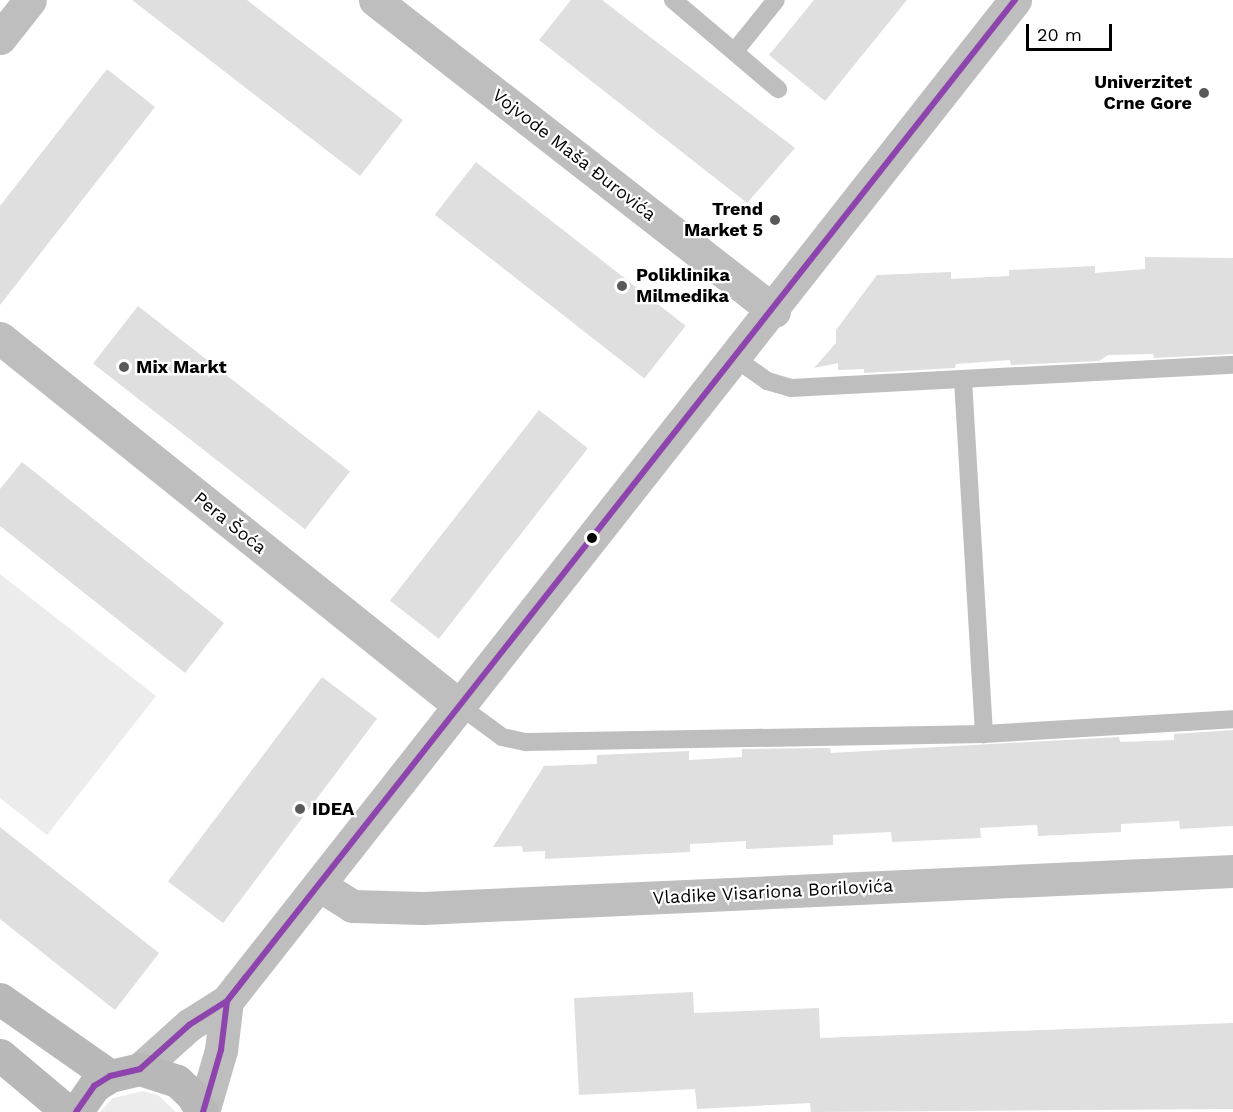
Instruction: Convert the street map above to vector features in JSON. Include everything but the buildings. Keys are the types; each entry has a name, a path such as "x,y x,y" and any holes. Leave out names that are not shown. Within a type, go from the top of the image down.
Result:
{"main road":[{"path":"0,999 124,1072 177,1081 192,1095 202,1112"},
{"path":"0,1055 68,1112"},
{"path":"76,1112 94,1086 124,1072"}],"street":[{"path":"0,38 30,0"},
{"name":"Vojvode Maša Đurovića","path":"375,0 774,311"},
{"path":"124,1072 189,1024 227,1001 774,311 1015,0"},
{"name":"Pera Šoća","path":"0,338 460,706"},
{"name":"Vladike Visariona Borilovića","path":"319,885 352,906 423,908 1233,870"},
{"path":"202,1112 221,1050 227,1001"}],"lane":[{"path":"673,0 778,89"},
{"path":"735,51 776,0"},
{"path":"736,359 767,381 791,388 1233,365"},
{"path":"963,380 984,734"},
{"path":"460,706 502,737 526,742 984,734 1233,719"}],"shaded area":[{"path":"0,574 156,696 47,835 0,798"},
{"path":"143,1091 158,1095 176,1112 100,1112 113,1098"}],"transit line":[{"path":"76,1112 94,1086 110,1076 140,1069 189,1025 227,1001 1015,0"},
{"path":"203,1112 221,1050 227,1001 246,977"}],"place":[{"name":"Univerzitet Crne Gore","path":"1204,93"},
{"name":"Trend Market 5","path":"775,220"},
{"name":"Poliklinika Milmedika","path":"622,286"},
{"name":"Mix Markt","path":"124,367"},
{"name":"IDEA","path":"300,809"}]}
